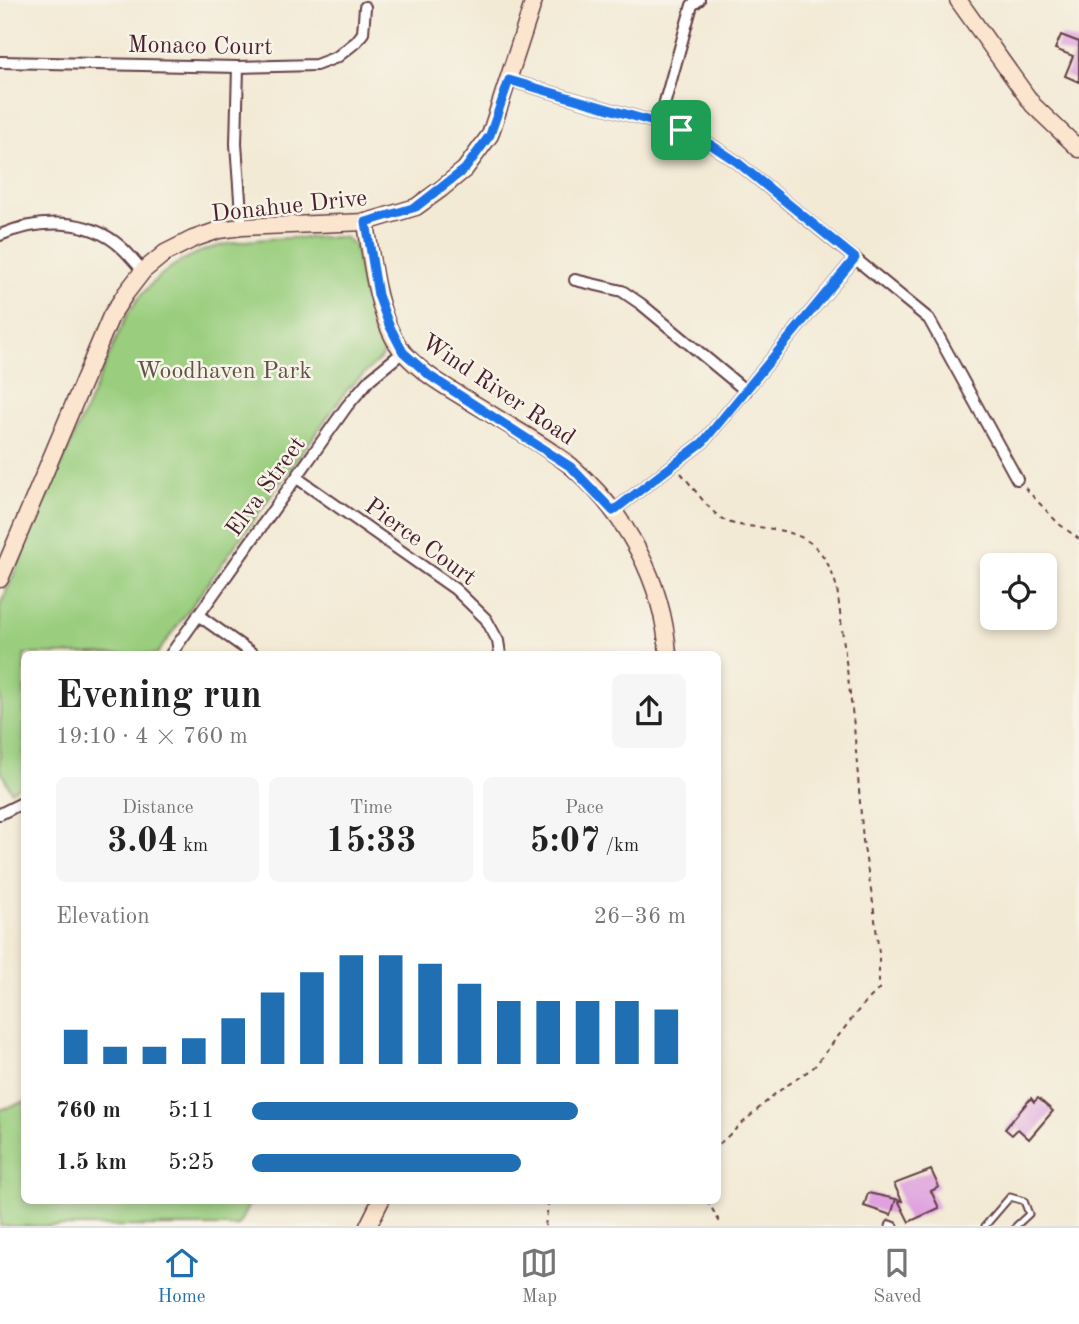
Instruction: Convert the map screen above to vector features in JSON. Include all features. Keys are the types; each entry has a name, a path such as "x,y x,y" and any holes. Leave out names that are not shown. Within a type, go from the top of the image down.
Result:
{"street":[{"name":"Donahue Drive","path":"0,579 111,316 143,271 165,253 219,230 366,222 416,207 465,169 490,135 534,0"},
{"path":"659,123 692,5 699,0"},
{"path":"958,0 1032,105 1079,149"},
{"name":"Monaco Court","path":"0,62 238,67 316,65 337,57 363,33 365,7"},
{"path":"238,67 236,144 242,227"},
{"path":"509,80 681,130 710,144 737,162 929,319 1017,480"},
{"name":"Wind River Road","path":"366,222 378,295 403,352 430,376 571,467 613,511 636,547 654,586 665,627 668,651"},
{"path":"0,235 38,224 79,226 119,245 143,271"},
{"path":"613,511 703,442 855,258"},
{"path":"575,281 622,291 746,391"},
{"name":"Elva Street","path":"173,651 348,406 370,379 403,352"},
{"name":"Pierce Court","path":"297,478 456,589 486,620 498,641 500,651"},
{"path":"198,615 249,651"},
{"path":"0,814 21,804"},
{"path":"368,1226 379,1204"}],"lane":[{"path":"985,1226 1010,1197 1024,1200 1028,1214 1016,1226"},
{"path":"889,1226 895,1226"}],"path":[{"path":"674,465 723,520 797,534 811,542 832,569 837,588 854,726 863,841 878,953 878,989 830,1048 814,1067 776,1093 721,1142"},
{"path":"1017,480 1059,524 1079,539"},
{"path":"545,1226 548,1204"},
{"path":"709,1204 722,1226"}],"green space":[{"name":"Woodhaven Park","path":"339,237 346,238 355,246 364,296 384,341 383,356 347,390 159,651 21,651 21,785 11,791 0,769 0,606 126,317 146,289 169,269 193,255 219,246 276,238"},
{"path":"21,1103 21,1204 249,1204 238,1226 0,1226 0,1110"}],"building":[{"path":"1061,35 1079,42 1079,82 1065,76 1073,56 1055,49"},
{"path":"1031,1098 1034,1102 1038,1098 1053,1111 1029,1139 1018,1129 1012,1135 1005,1129"},
{"path":"931,1170 939,1187 931,1191 939,1208 909,1222 898,1200 902,1201 894,1184"},
{"path":"868,1193 896,1199 891,1215 864,1206"}],"route":[{"path":"509,80 681,130 710,144 737,162 855,258 703,442 613,511 571,467 430,376 403,352 389,325 373,278 366,222 416,207 465,169 490,135 509,80"}]}
